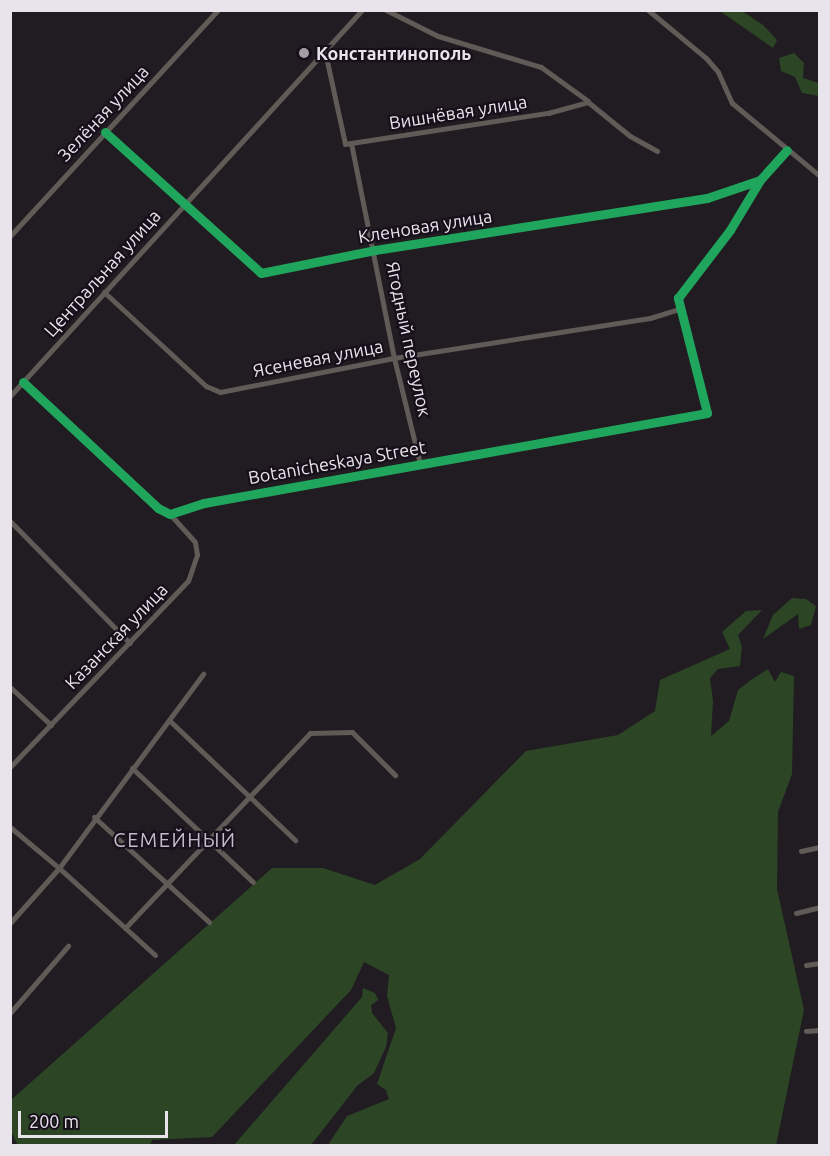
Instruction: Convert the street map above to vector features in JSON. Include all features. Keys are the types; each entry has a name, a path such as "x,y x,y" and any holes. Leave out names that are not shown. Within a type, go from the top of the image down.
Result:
{"street":[{"name":"Зелёная улица","path":"10,236 218,10"},
{"name":"Центральная улица","path":"10,396 362,10"},
{"path":"386,10 438,36 541,67 630,136 657,151"},
{"path":"648,10 706,58 718,72 732,103 819,176"},
{"name":"Ягодный переулок","path":"325,52 345,144 351,143 375,250 394,358 420,464"},
{"name":"Вишнёвая улица","path":"351,143 548,113 567,104 588,102"},
{"name":"Кленовая улица","path":"105,132 261,273 375,250 707,198 760,180 787,150"},
{"path":"678,309 678,298 730,230 760,180"},
{"name":"Ясеневая улица","path":"104,292 207,386 220,392 394,358 650,318 678,309"},
{"name":"Botanicheskaya Street","path":"170,514 204,503 707,412 678,309"},
{"path":"23,382 158,508 170,514"},
{"name":"Казанская улица","path":"10,767 183,587 193,569 197,555 195,543 170,514"},
{"path":"10,521 130,642"},
{"path":"10,923 59,868 94,817 170,721 203,674"},
{"path":"10,687 51,725"},
{"path":"170,721 294,840"},
{"path":"125,928 310,733 351,732 395,775"},
{"path":"132,768 253,882"},
{"path":"94,817 208,922"},
{"path":"10,827 155,955"},
{"path":"801,851 819,848"},
{"path":"796,913 819,907"},
{"path":"10,1013 68,946"},
{"path":"806,965 819,963"},
{"path":"806,1030 819,1030"}],"green space":[{"path":"720,11 742,11 763,25 777,40 773,48"},
{"path":"794,53 804,63 803,78 819,83 819,96 802,93 795,77 781,71 779,58"},
{"path":"792,598 806,599 816,606 811,625 799,629 798,614 763,639 773,615"},
{"path":"762,610 738,635 742,647 740,666 718,669 710,678 713,701 711,736 729,721 738,690 751,680 768,669 775,682 781,672 794,676 792,774 778,812 777,889 804,1010 776,1145 328,1145 347,1116 389,1099 386,1090 377,1084 396,1028 387,996 389,975 364,962 351,990 212,1137 152,1140 150,1146 18,1146 11,1131 11,1100 272,868 323,868 375,885 420,859 526,751 618,735 655,711 660,680 730,649 722,632 746,611"},
{"path":"363,988 375,993 378,1000 371,1005 372,1013 388,1033 386,1047 374,1073 357,1086 311,1145 234,1145 362,997"}],"cycle path":[{"path":"105,132 261,273 375,250 707,198 760,180 787,150"},
{"path":"23,382 158,508 170,514 204,503 707,413 678,298 730,230 760,180"}],"place":[{"name":"Константинополь","path":"304,53"}],"district":[{"name":"СЕМЕЙНЫЙ","path":"175,839"}]}
